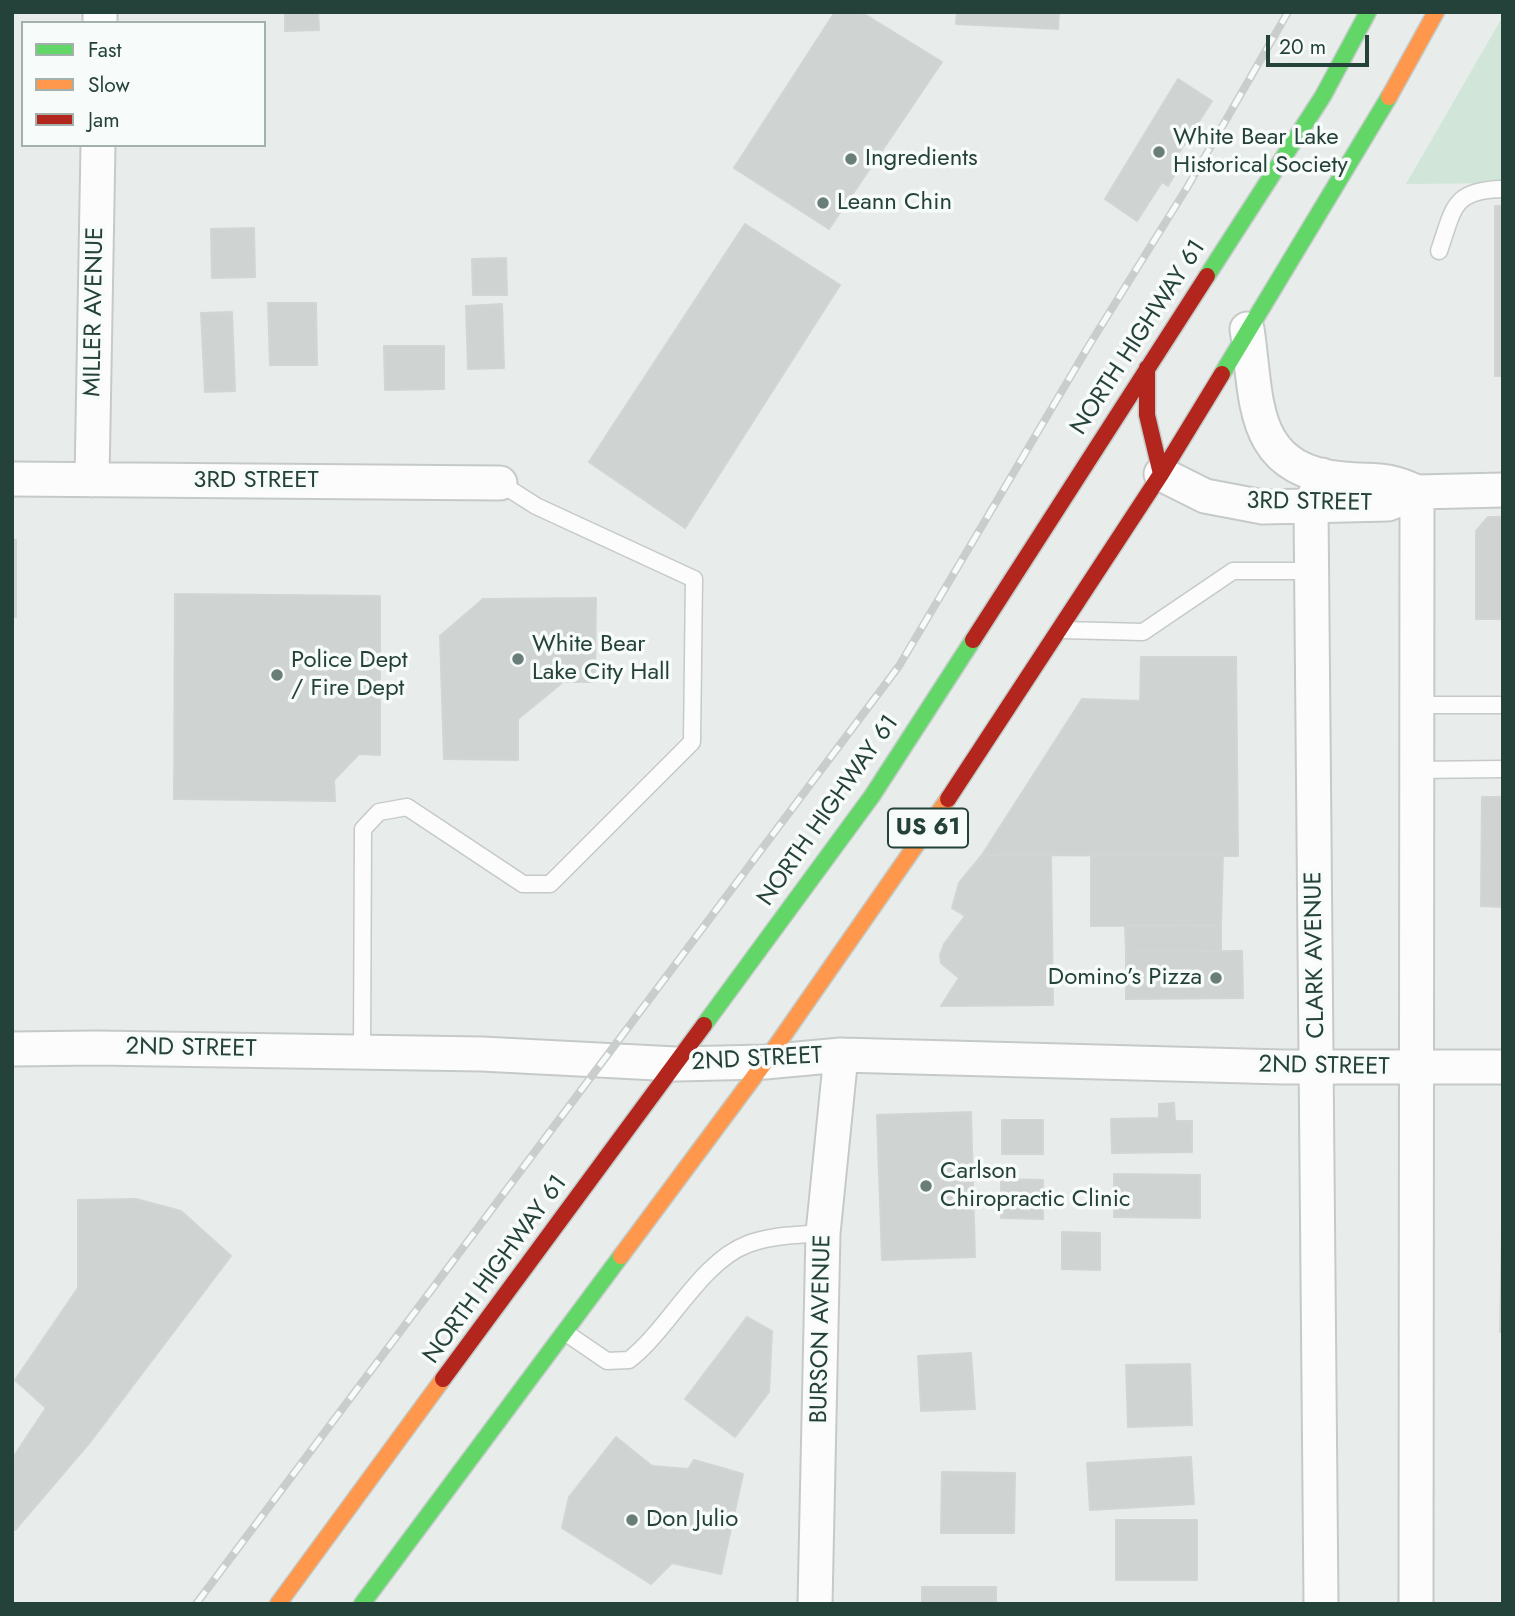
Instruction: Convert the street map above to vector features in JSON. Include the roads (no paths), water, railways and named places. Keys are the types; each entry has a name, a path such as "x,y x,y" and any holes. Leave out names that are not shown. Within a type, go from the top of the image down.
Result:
{"main road":[{"path":"1346,12 1351,43"},
{"name":"NORTH HIGHWAY 61","path":"278,1604 872,796 1323,96 1368,12"},
{"name":"US 61","path":"362,1604 765,1062 940,811 1161,474 1379,114 1436,12"},
{"path":"1147,368 1147,415 1161,474"}],"street":[{"name":"MILLER AVENUE","path":"92,480 98,147"},
{"name":"3RD STREET","path":"1247,329 1254,398 1264,433 1286,459 1322,475 1390,480 1417,492"},
{"name":"3RD STREET","path":"1161,474 1205,496 1263,507 1388,505 1417,492 1503,490"},
{"name":"CLARK AVENUE","path":"1321,1604 1311,507 1322,475"},
{"name":"3RD STREET","path":"12,479 500,483"},
{"path":"1416,1604 1417,492"},
{"name":"2ND STREET","path":"12,1049 362,1052 676,1064 765,1062 841,1055 1318,1068 1503,1067"},
{"name":"BURSON AVENUE","path":"815,1604 823,1233 841,1055"}],"lane":[{"path":"1439,251 1455,205 1470,191 1503,189"},
{"path":"362,1052 363,829 379,812 407,807 523,884 550,884 692,742 694,579 536,506 500,483"},
{"path":"1060,630 1143,632 1233,571 1312,571"},
{"path":"1415,705 1503,705"},
{"path":"1415,770 1503,769"},
{"path":"566,1333 607,1361 629,1360 722,1259 747,1244 776,1236 823,1233"}],"railway":[{"path":"196,1604 899,666 1088,347 1188,186 1288,12"}],"place":[{"name":"White Bear Lake Historical Society","path":"1159,152"},
{"name":"Ingredients","path":"851,159"},
{"name":"Leann Chin","path":"823,203"},
{"name":"White Bear Lake City Hall","path":"518,659"},
{"name":"Police Dept / Fire Dept","path":"277,675"},
{"name":"Domino’s Pizza","path":"1216,978"},
{"name":"Carlson Chiropractic Clinic","path":"926,1186"},
{"name":"Don Julio","path":"632,1520"}]}
